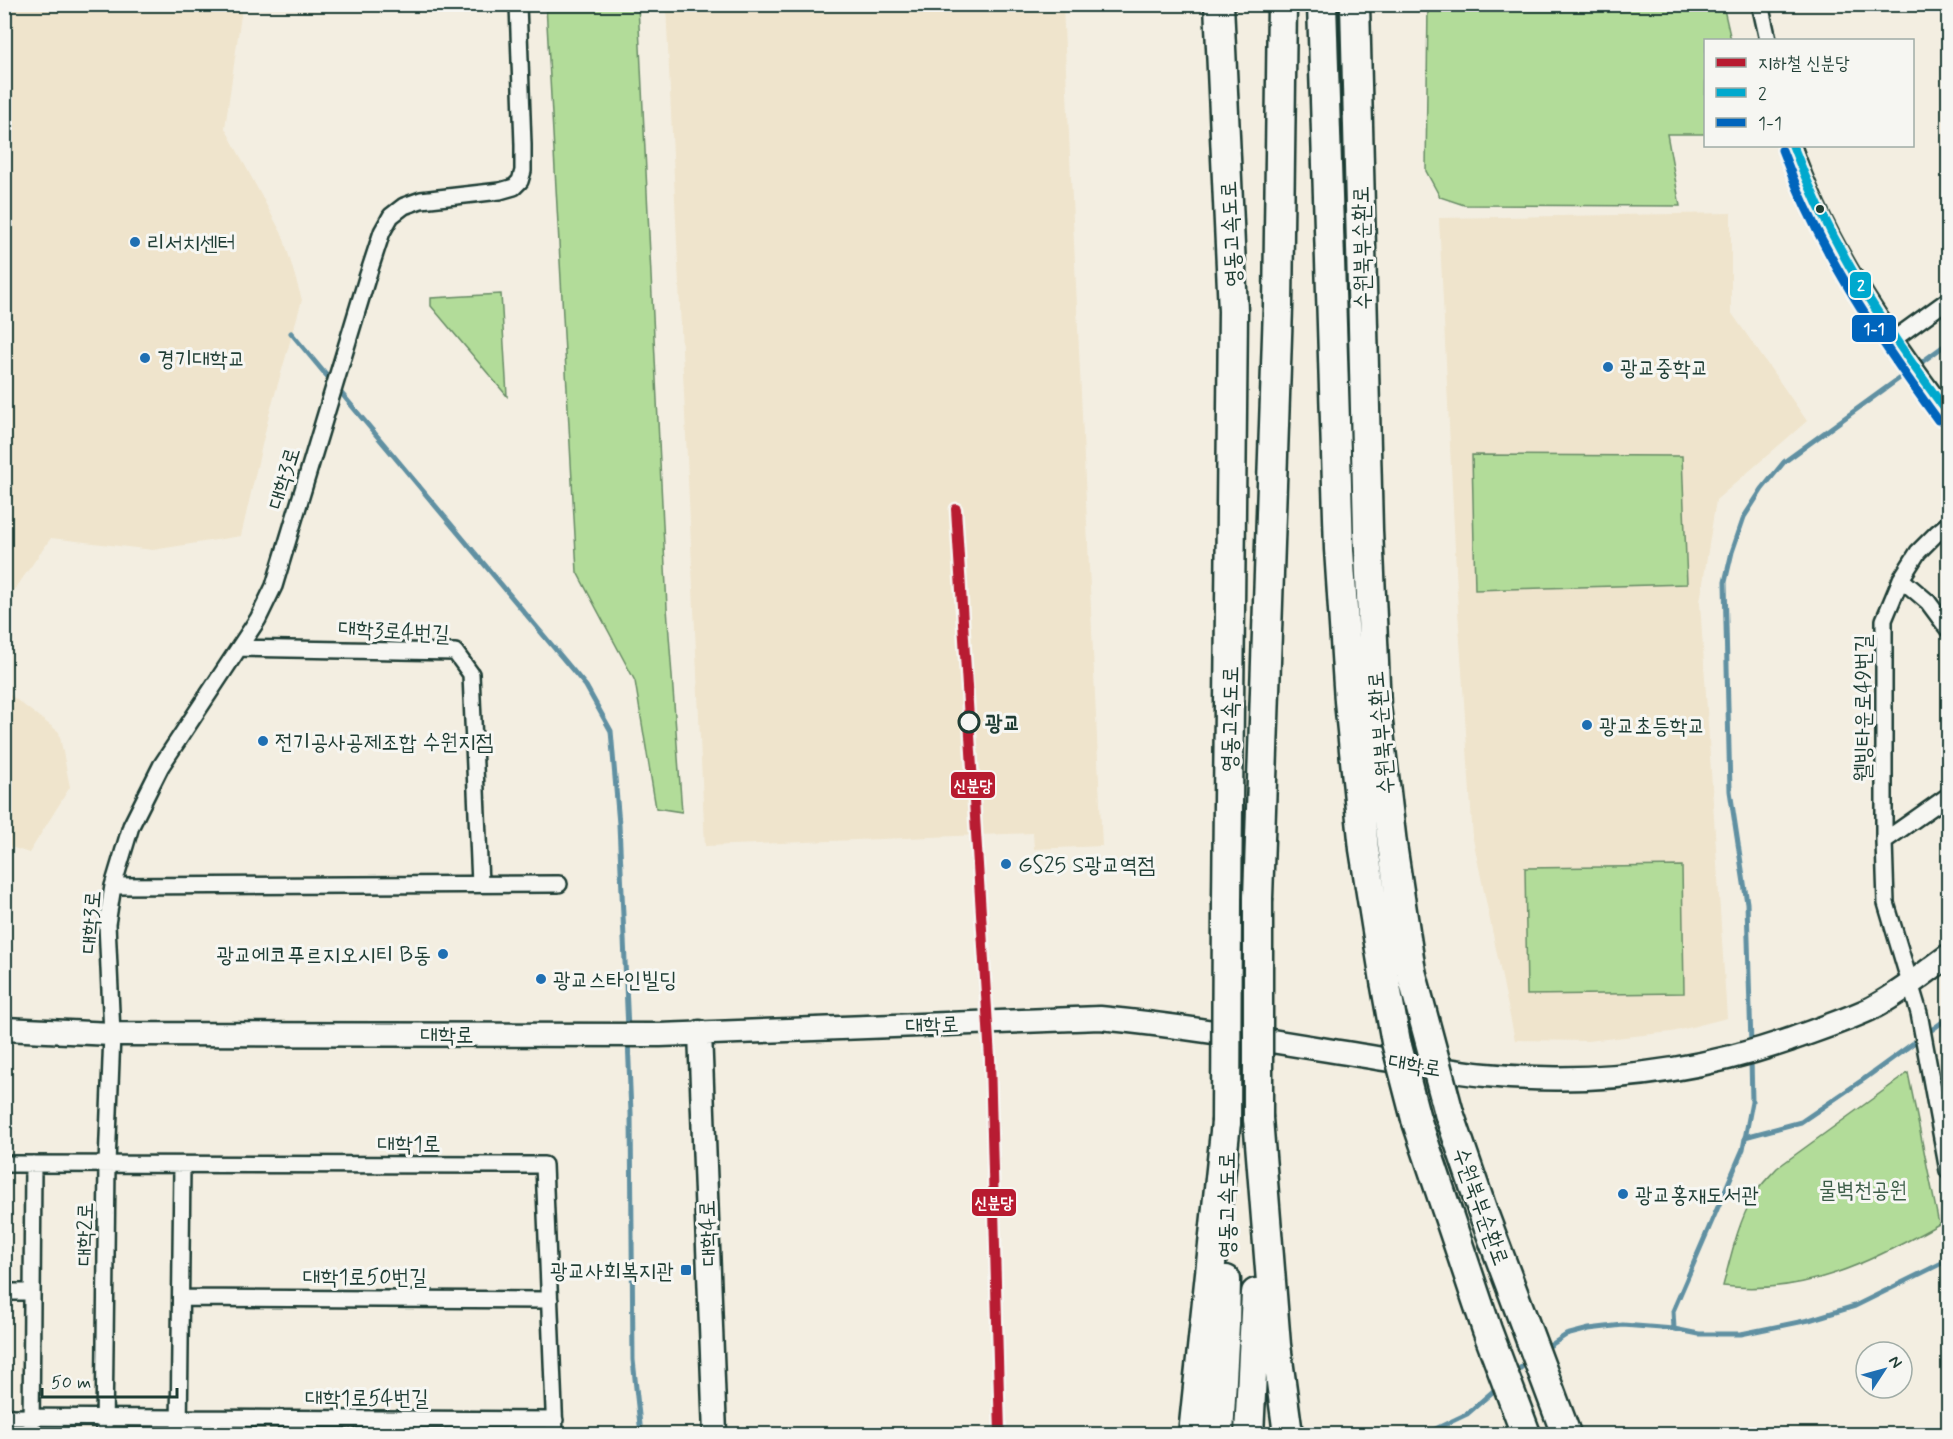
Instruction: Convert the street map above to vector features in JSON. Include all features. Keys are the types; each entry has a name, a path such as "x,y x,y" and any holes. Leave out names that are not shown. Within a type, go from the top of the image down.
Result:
{"highway":[{"name":"영동고속도로","path":"1219,4 1233,311 1227,902 1226,1325 1219,1434"},
{"name":"영동고속도로","path":"1262,4 1278,308"},
{"name":"영동고속도로","path":"1249,1434 1256,1290 1258,898 1278,308 1282,4"},
{"name":"수원북부순환로","path":"1322,4 1339,549 1349,701 1364,849 1396,1042 1416,1119 1486,1330 1526,1434"},
{"name":"수원북부순환로","path":"1355,4 1368,530 1376,706 1392,844 1411,971 1449,1113 1565,1431"},
{"path":"1258,1118 1276,1346 1288,1434"},
{"path":"1193,1434 1226,1122"}],"street":[{"name":"대학3로","path":"112,1034 107,924 114,886 131,825 160,766 258,619 274,586 382,232 392,216 404,206 421,200 500,191 514,187 520,181 523,171 523,145 518,4"},
{"path":"1760,4 1768,39"},
{"path":"1793,147 1803,177 1822,221 1866,299 1946,409"},
{"path":"1894,339 1948,300"},
{"name":"웰빙타운로49번길","path":"1910,983 1893,933 1886,903 1884,620 1901,579 1918,552 1948,524"},
{"path":"1901,579 1928,602 1948,628"},
{"name":"대학3로4번길","path":"239,648 455,652 471,674 480,884"},
{"path":"1884,841 1948,796"},
{"path":"114,886 559,884"},
{"name":"대학로","path":"4,1029 112,1034 660,1035 1100,1018 1156,1023 1493,1076 1572,1078 1669,1071 1730,1059 1789,1040 1871,1008 1948,956"},
{"path":"1910,983 1919,1013 1948,1171"},
{"name":"대학4로","path":"700,1032 715,1434"},
{"name":"대학2로","path":"104,1434 107,1164 112,1034"},
{"name":"대학1로","path":"4,1164 544,1165 555,1427"},
{"path":"31,1434 33,1164"},
{"path":"179,1427 182,1165"},
{"path":"4,1292 31,1292"},
{"name":"대학1로50번길","path":"181,1298 550,1300"},
{"name":"대학1로54번길","path":"4,1417 104,1419 179,1427 555,1427"}],"shaded area":[{"name":"경기대학교","path":"5,4 240,5 241,15 225,128 283,236 302,300 269,415 241,536 153,550 51,538 5,603"},
{"path":"666,5 1063,5 1102,846 1034,849 1033,833 705,846"},
{"path":"1731,213 1731,312 1807,421 1716,500 1700,602 1727,1018 1672,1032 1587,1041 1515,1040 1473,839 1458,611 1439,218"},
{"path":"5,691 59,732 70,787 29,853 5,845"}],"green space":[{"path":"546,5 638,5 667,608 682,812 656,808 635,681 577,572"},
{"path":"1428,5 1723,5 1731,39 1704,39 1704,134 1667,134 1680,206 1464,205 1440,197 1426,171"},
{"path":"501,294 507,396 431,306 431,298"},
{"path":"1472,455 1682,456 1687,584 1475,590"},
{"path":"1682,866 1684,993 1527,995 1525,868"},
{"name":"물벽천공원","path":"1908,1073 1939,1224 1862,1263 1809,1281 1752,1288 1723,1286 1743,1218 1753,1197 1764,1182 1777,1168"}],"waterway":[{"path":"291,333 586,686 611,731 619,824 628,1030"},
{"path":"1751,1046 1747,903 1730,791 1725,582 1732,552 1744,517 1762,489 1784,462 1948,343"},
{"path":"1745,1137 1801,1122 1948,1018"},
{"path":"628,1039 631,1113 633,1360 641,1434"},
{"path":"1674,1329 1673,1311 1743,1149 1752,1102 1751,1058"},
{"path":"1542,1351 1566,1335 1589,1329 1623,1325 1674,1329 1699,1334 1741,1334 1809,1320 1855,1306 1948,1260"},
{"path":"1512,1375 1530,1360"},
{"path":"1425,1434 1467,1414 1498,1387"}],"metro line":[{"name":"신분당","path":"956,509 990,1059 1000,1434"}],"transit line":[{"name":"2","path":"1793,147 1824,218 1861,285 1902,349 1948,413"},
{"name":"1-1","path":"1782,150 1813,223 1850,291 1892,356 1938,420"}],"place":[{"name":"리서치센터","path":"135,242"},
{"name":"경기대학교","path":"145,358"},
{"name":"광교중학교","path":"1608,367"},
{"name":"광교","path":"969,722"},
{"name":"광교초등학교","path":"1587,725"},
{"name":"전기공사공제조합 수원지점","path":"263,741"},
{"name":"GS25 S광교역점","path":"1006,864"},
{"name":"광교에코푸르지오시티 B동","path":"443,954"},
{"name":"광교스타인빌딩","path":"541,979"},
{"name":"광교홍재도서관","path":"1623,1194"},
{"name":"광교사회복지관","path":"686,1270"}]}
